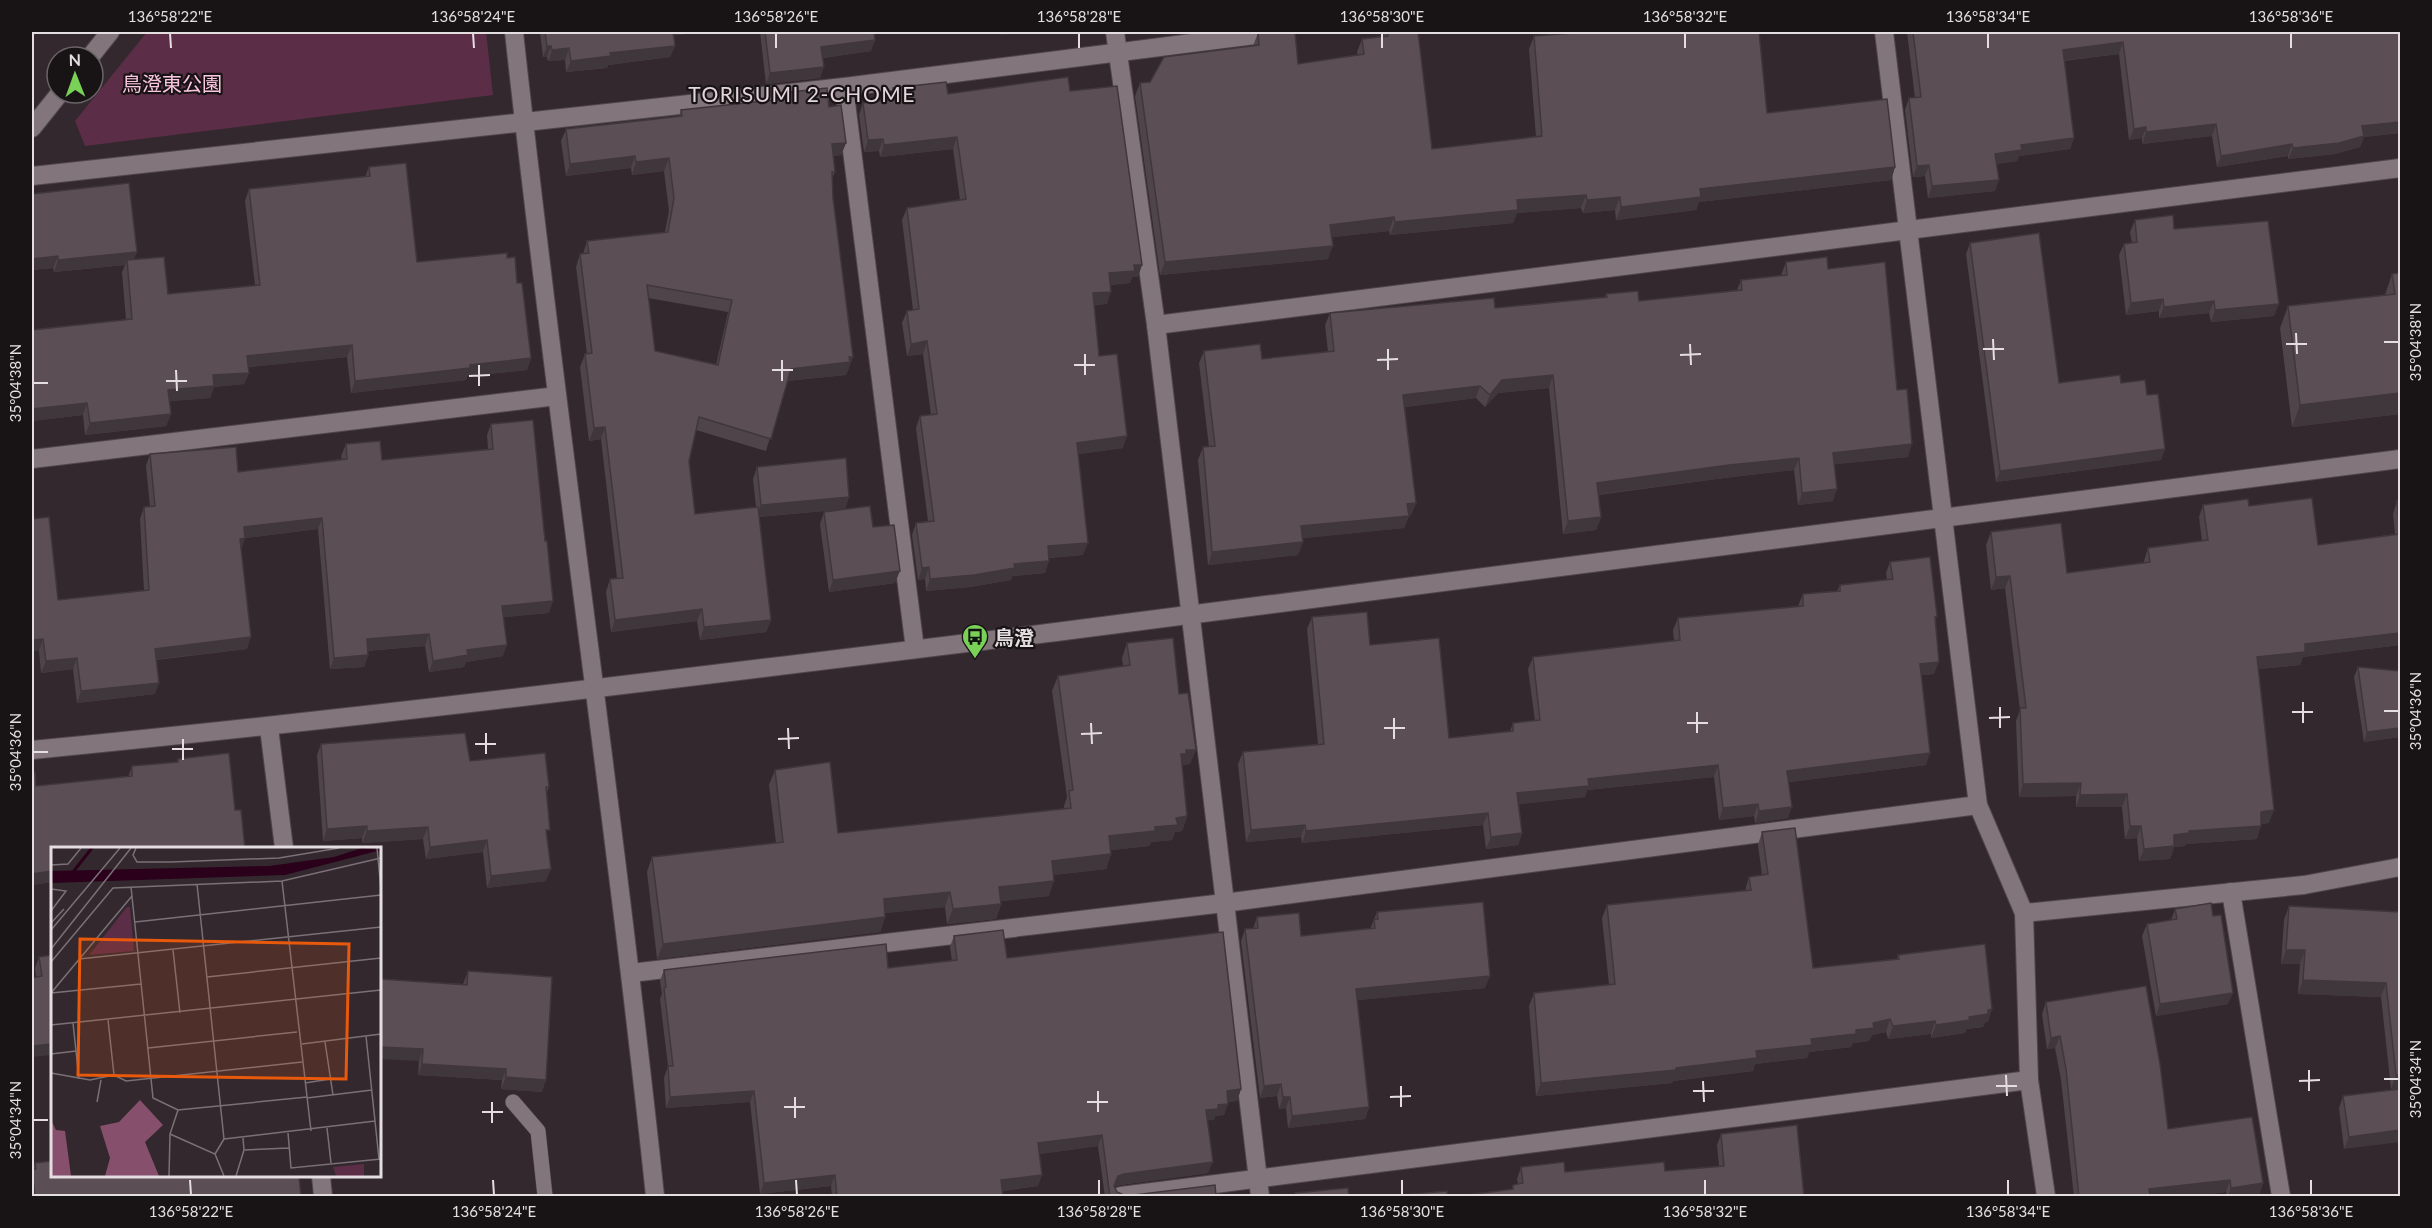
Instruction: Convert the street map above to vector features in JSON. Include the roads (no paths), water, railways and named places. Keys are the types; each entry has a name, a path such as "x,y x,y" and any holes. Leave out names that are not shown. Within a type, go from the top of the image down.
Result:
{"street":[{"path":"100,45 110,32"},
{"path":"514,32 557,396 631,973 655,1197"},
{"path":"1115,32 1156,325 1259,1188"},
{"path":"32,176 524,120 844,87 1279,32"},
{"path":"1884,32 1978,805 2024,912 2029,1080 2046,1197"},
{"path":"844,87 915,649"},
{"path":"32,128 50,105"},
{"path":"1156,325 2400,168"},
{"path":"32,459 557,396"},
{"path":"32,750 269,728 915,649 1944,520 2400,459"},
{"path":"269,728 284,847"},
{"path":"631,973 1224,903 1978,805"},
{"path":"2024,912 2304,885 2400,867"},
{"path":"2231,892 2281,1197"},
{"path":"1121,1197 1259,1188 2029,1080"},
{"path":"321,1177 323,1197"}],"lane":[{"path":"513,1102 537,1131 545,1197"}],"place":[{"name":"鳥澄","path":"975,660"}],"district":[{"name":"TORISUMI 2-CHOME","path":"802,93"}],"park label":[{"name":"鳥澄東公園","path":"172,83"}]}
